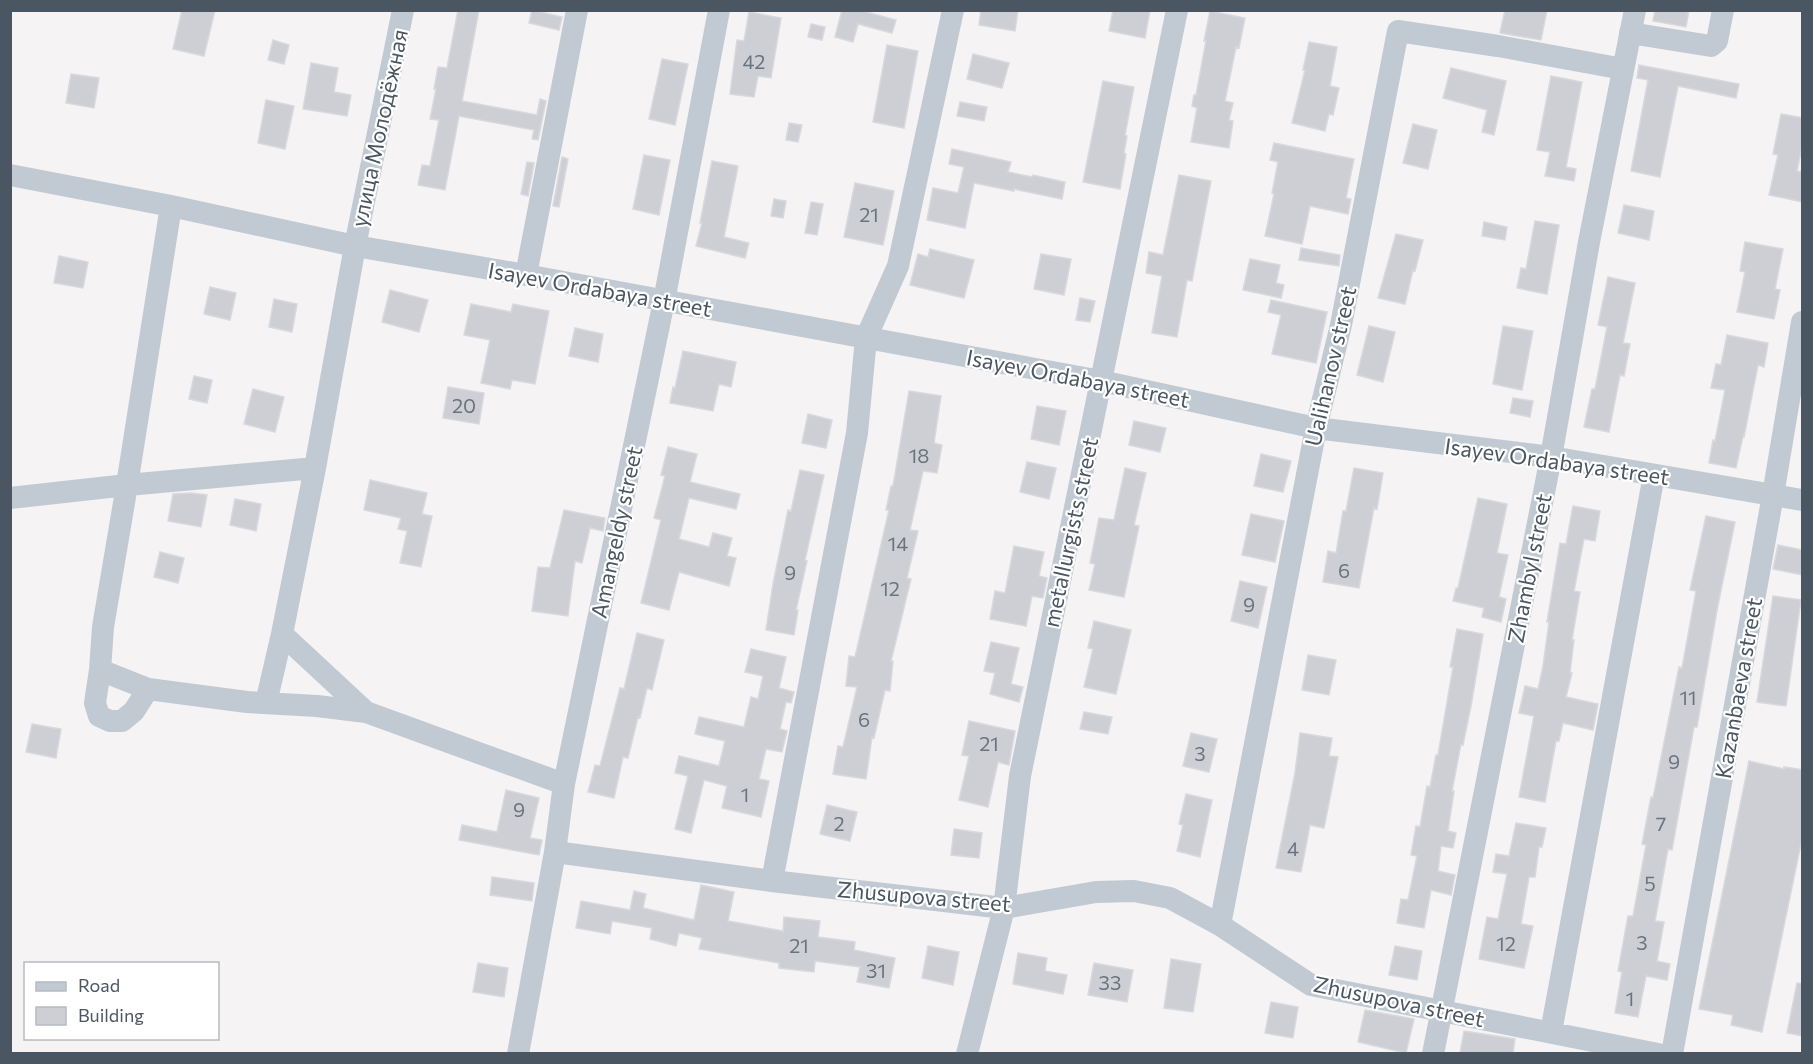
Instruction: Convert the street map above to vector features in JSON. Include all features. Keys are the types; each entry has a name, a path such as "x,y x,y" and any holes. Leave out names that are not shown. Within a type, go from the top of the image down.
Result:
{"street":[{"name":"улица Молодёжная","path":"266,703 315,468 355,246 403,10"},
{"path":"526,274 577,10"},
{"name":"Amangeldy street","path":"518,1053 555,852 564,784 664,301 719,10"},
{"path":"772,881 857,433 866,338 898,266 953,10"},
{"name":"metallurgists street","path":"968,1053 1004,908 1020,776 1177,10"},
{"name":"Zhambyl street","path":"1433,1053 1551,457 1589,242 1635,10"},
{"path":"1630,33 1711,46 1717,41 1723,10"},
{"name":"Ualihanov street","path":"1220,925 1316,428 1341,325 1398,31 1498,46 1623,69"},
{"name":"Isayev Ordabaya street","path":"10,175 171,206 355,246 526,274 1101,381 1316,428 1551,457 1803,500"},
{"path":"148,688 134,711 122,721 110,721 99,716 95,703 103,627 171,206"},
{"name":"Kazanbaeva street","path":"1672,1053 1803,322"},
{"path":"10,498 315,468"},
{"path":"1551,1032 1654,474"},
{"path":"282,634 366,712"},
{"path":"100,670 148,688 247,702 317,706 366,712 564,784"},
{"name":"Zhusupova street","path":"555,852 772,881 1004,908 1096,892 1134,891 1170,898 1220,925 1311,985 1658,1053"}],"building":[{"path":"182,10 215,10 204,56 173,49"},
{"path":"458,10 479,10 462,101 537,115 540,99 546,101 538,140 532,139 534,130 459,116 445,190 418,185 422,165 430,166 439,120 430,119 436,89 434,89 438,67 447,68"},
{"path":"532,10 562,17 559,30 529,23"},
{"path":"842,10 859,10 896,20 892,33 858,24 853,42 835,37"},
{"path":"981,10 1018,10 1015,31 979,25"},
{"path":"1113,10 1150,10 1145,38 1109,31"},
{"path":"1505,10 1547,10 1541,40 1500,33"},
{"path":"1655,10 1689,10 1686,27 1653,21"},
{"path":"1210,11 1245,18 1239,48 1236,47 1225,101 1233,103 1229,120 1233,121 1229,148 1191,142 1197,108 1192,106 1194,95 1196,95"},
{"path":"749,12 781,18 771,78 758,76 754,97 730,94 737,40 744,41"},
{"path":"811,24 825,27 822,40 808,37"},
{"path":"273,40 289,45 284,64 268,60"},
{"path":"1309,42 1337,47 1330,86 1339,88 1333,115 1329,114 1325,131 1292,123 1305,70 1303,70"},
{"path":"887,45 918,51 904,128 873,122"},
{"path":"973,54 1009,63 1002,88 967,79"},
{"path":"662,59 688,64 675,125 649,119"},
{"path":"311,63 338,68 334,92 351,95 347,116 303,109"},
{"path":"1639,65 1739,84 1736,98 1678,86 1660,177 1631,171 1648,80 1637,78"},
{"path":"1451,68 1506,81 1494,135 1482,132 1487,110 1443,98"},
{"path":"71,74 99,78 94,108 66,103"},
{"path":"1551,76 1582,82 1566,167 1576,169 1574,181 1545,176 1550,152 1537,150"},
{"path":"1103,81 1134,87 1125,135 1127,136 1124,153 1126,154 1120,189 1083,182"},
{"path":"266,100 294,106 285,149 258,143"},
{"path":"960,102 987,107 984,121 957,116"},
{"path":"1781,114 1803,118 1803,142 1797,171 1803,172 1803,202 1769,195 1778,155 1773,154"},
{"path":"789,123 802,125 798,142 786,140"},
{"path":"1413,124 1437,130 1428,169 1403,163"},
{"path":"1274,143 1354,159 1346,198 1351,199 1348,214 1310,206 1302,244 1265,236 1278,162 1270,160"},
{"path":"952,149 1011,162 1008,172 1065,182 1062,199 974,183 965,228 927,220 933,188 958,193 964,167 949,164"},
{"path":"644,155 670,160 659,215 633,209"},
{"path":"562,157 568,159 559,207 553,206"},
{"path":"712,161 738,166 724,237 749,243 745,258 696,246"},
{"path":"527,162 534,163 528,196 521,194"},
{"path":"1179,175 1211,181 1192,281 1187,280 1177,337 1152,333 1162,276 1146,273 1149,252 1163,255"},
{"path":"855,183 894,191 883,245 844,237"},
{"path":"774,199 786,201 783,218 771,216"},
{"path":"811,202 823,204 817,235 805,233"},
{"path":"1624,205 1654,211 1649,240 1618,233"},
{"path":"1535,221 1559,225 1547,294 1517,288 1521,268 1526,269"},
{"path":"1484,222 1507,227 1505,240 1482,236"},
{"path":"1396,234 1423,240 1405,304 1378,298"},
{"path":"1745,242 1783,249 1775,289 1780,290 1774,319 1737,312 1745,272 1740,271"},
{"path":"1301,248 1340,255 1339,266 1299,260"},
{"path":"930,249 974,260 964,298 910,285 918,254 928,257"},
{"path":"1041,254 1071,259 1064,295 1034,289"},
{"path":"59,256 88,262 83,288 54,283"},
{"path":"1250,259 1280,265 1276,283 1284,285 1281,298 1243,290"},
{"path":"1608,277 1635,283 1623,343 1630,344 1624,376 1620,375 1609,432 1584,427 1592,389 1595,389 1607,327 1598,325"},
{"path":"210,287 236,293 230,320 204,314"},
{"path":"390,290 428,300 419,332 382,322"},
{"path":"1080,298 1095,301 1090,322 1076,320"},
{"path":"274,299 297,304 292,332 269,327"},
{"path":"1271,300 1327,312 1316,363 1272,354 1281,315 1268,312"},
{"path":"471,304 511,312 513,304 549,311 535,384 512,380 510,389 481,383 490,340 464,335"},
{"path":"1369,326 1395,332 1383,382 1357,375"},
{"path":"1503,326 1533,331 1522,390 1493,384"},
{"path":"575,328 603,334 598,362 569,356"},
{"path":"1727,335 1768,343 1764,367 1758,365 1736,468 1709,463 1725,390 1711,388 1716,364 1721,365"},
{"path":"683,351 736,362 731,387 719,384 713,411 670,403"},
{"path":"194,376 212,380 207,403 189,399"},
{"path":"448,387 484,393 479,424 443,418"},
{"path":"253,389 284,397 275,432 244,424"},
{"path":"909,391 941,396 934,443 942,445 937,473 923,471 910,530 918,531 907,578 911,579 891,661 893,661 890,691 885,690 874,738 872,737 866,779 833,774 838,746 843,747 857,687 846,686 849,656 855,657 889,510 886,510 891,486 893,486"},
{"path":"1513,398 1533,401 1530,417 1510,413"},
{"path":"1037,406 1066,411 1059,445 1031,439"},
{"path":"808,414 832,420 826,448 802,443"},
{"path":"1134,421 1166,428 1160,452 1129,445"},
{"path":"668,447 697,454 690,482 740,494 736,509 689,498 679,539 709,547 713,533 732,538 727,556 736,558 729,586 679,572 669,610 641,603 661,520 654,518 665,476 661,475"},
{"path":"1261,454 1291,461 1283,492 1254,486"},
{"path":"1027,462 1056,468 1049,499 1020,492"},
{"path":"1125,468 1146,473 1134,525 1139,526 1124,597 1089,590 1095,564 1090,563 1099,518 1114,520"},
{"path":"1354,468 1383,473 1359,588 1323,582 1328,551 1336,553 1343,511 1346,511"},
{"path":"800,470 824,475 805,560 807,561 796,610 798,610 794,635 766,630 788,510 791,511"},
{"path":"370,480 427,493 422,514 432,516 421,567 400,563 407,531 398,529 401,518 364,510"},
{"path":"173,494 207,495 201,527 168,521"},
{"path":"1478,498 1507,504 1497,553 1508,555 1499,597 1506,599 1501,622 1482,617 1484,608 1453,601"},
{"path":"235,499 261,504 256,531 230,525"},
{"path":"1573,506 1600,511 1595,541 1584,539 1574,591 1580,592 1572,640 1574,640 1570,673 1572,673 1566,697 1598,704 1593,730 1563,723 1559,741 1556,741 1545,802 1519,797 1534,716 1519,713 1525,686 1538,689 1560,543 1566,544"},
{"path":"564,510 605,518 603,531 590,528 582,563 575,561 568,616 532,611 538,567 550,568"},
{"path":"1251,514 1284,521 1275,562 1242,555"},
{"path":"1706,516 1735,522 1697,727 1694,727 1672,850 1668,849 1655,921 1664,922 1657,961 1670,964 1667,980 1646,976 1638,1017 1615,1013 1622,972 1618,971 1628,916 1633,916 1646,845 1642,844 1651,797 1653,798 1679,667 1682,668 1696,591 1690,590"},
{"path":"1778,545 1803,550 1803,575 1773,569"},
{"path":"1014,546 1044,552 1039,576 1047,578 1043,598 1032,596 1026,626 990,619 995,591 1005,593"},
{"path":"160,552 184,558 178,583 154,577"},
{"path":"1240,581 1267,587 1258,628 1231,621"},
{"path":"1773,596 1801,600 1786,706 1757,702"},
{"path":"1094,621 1131,630 1116,694 1084,687 1093,649 1088,648"},
{"path":"1457,629 1483,634 1471,706 1452,791 1454,791 1448,831 1456,833 1453,848 1441,846 1438,871 1455,875 1451,895 1431,890 1424,928 1397,923 1401,899 1408,900 1417,856 1411,855 1416,826 1420,827 1427,786 1430,787 1436,755 1438,755"},
{"path":"637,633 664,640 652,690 647,688 628,758 623,757 614,798 588,792 595,765 600,766 620,688 624,689"},
{"path":"991,642 1019,648 1011,684 1023,687 1019,702 990,694 995,673 984,671"},
{"path":"751,649 786,657 779,688 794,692 791,703 786,702 780,729 787,731 782,752 766,749 759,779 769,781 761,817 722,808 727,786 704,780 691,833 675,829 688,776 675,773 679,756 719,766 725,741 695,734 699,717 744,727 751,697 758,699 763,676 745,672"},
{"path":"1308,655 1336,660 1329,695 1302,690"},
{"path":"1084,712 1112,717 1108,734 1080,729"},
{"path":"969,721 1015,731 1009,765 998,762 988,807 959,800 969,756 962,755"},
{"path":"32,724 61,729 56,758 26,752"},
{"path":"1191,733 1217,739 1209,772 1183,766"},
{"path":"1300,733 1332,738 1329,756 1338,757 1324,828 1310,825 1301,872 1276,868 1295,773"},
{"path":"1749,761 1784,769 1784,767 1803,770 1803,834 1762,1032 1731,1025 1733,1015 1699,1009"},
{"path":"506,790 539,798 530,838 542,840 539,855 459,840 462,825 497,832"},
{"path":"1186,794 1212,800 1200,857 1177,851 1183,825 1179,824"},
{"path":"827,805 857,812 850,841 820,834"},
{"path":"1516,823 1546,828 1542,847 1539,847 1535,877 1529,877 1521,924 1533,926 1524,968 1479,959 1487,917 1498,919 1507,874 1493,872 1496,854 1509,856"},
{"path":"954,829 982,833 979,858 951,855"},
{"path":"492,877 534,883 532,901 490,895"},
{"path":"701,885 734,892 728,921 783,931 784,917 820,921 818,937 855,942 854,950 895,958 889,988 857,982 860,967 815,961 814,972 779,968 779,963 699,949 702,938 679,933 676,946 650,939 652,928 612,921 610,934 576,928 581,901 630,910 634,891 646,894 643,908 694,920"},
{"path":"928,946 959,952 953,985 922,978"},
{"path":"1395,946 1422,951 1417,980 1389,975"},
{"path":"1018,953 1047,958 1045,971 1067,975 1063,994 1013,984"},
{"path":"1171,959 1201,964 1193,1012 1164,1008"},
{"path":"478,963 508,968 504,997 473,992"},
{"path":"1094,963 1133,970 1127,1002 1088,995"},
{"path":"1797,983 1803,984 1803,1036 1787,1033"},
{"path":"1271,1002 1298,1007 1293,1038 1265,1033"},
{"path":"1365,1010 1414,1019 1406,1053 1358,1042"},
{"path":"1464,1031 1515,1039 1513,1053 1460,1053"}]}
